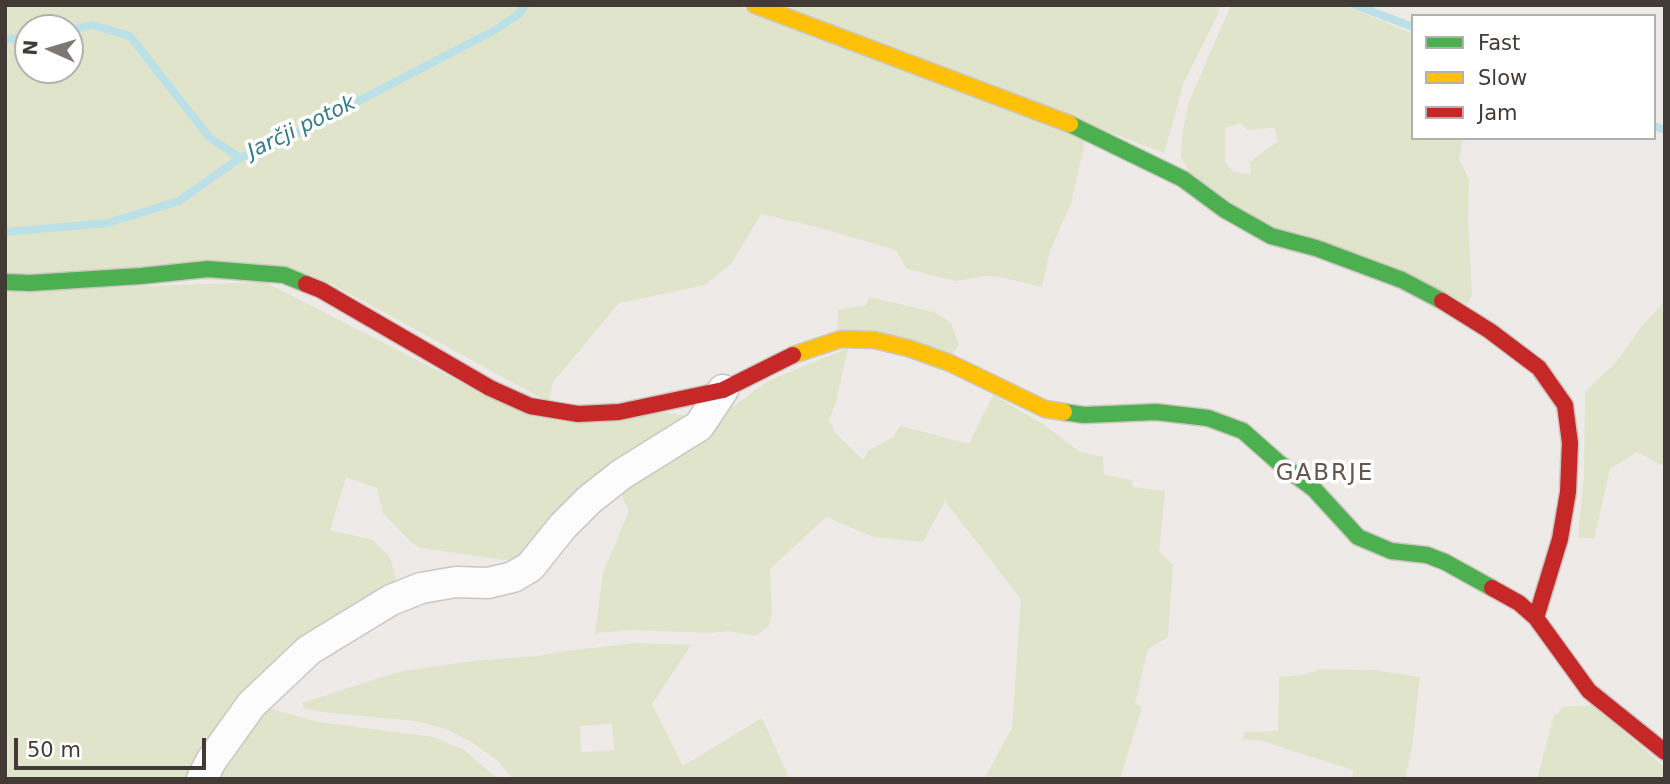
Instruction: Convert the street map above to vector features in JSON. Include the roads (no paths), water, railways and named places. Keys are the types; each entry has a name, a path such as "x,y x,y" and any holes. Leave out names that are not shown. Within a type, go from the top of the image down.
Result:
{"street":[{"path":"755,5 1083,129 1183,179 1225,210 1271,236 1316,248 1402,280 1455,308 1539,368 1565,405 1570,443 1568,492 1560,539 1536,618"},
{"path":"5,282 30,283 141,276 208,269 284,275 321,290 490,388 530,406 578,414 619,412 723,390 804,350 841,339 873,340 908,348 950,363 1045,409 1084,415 1156,412 1208,418 1243,431 1314,489 1358,537 1391,551 1427,555 1503,593 1536,618 1589,691 1665,752"},
{"path":"202,779 211,761 251,705 309,650 391,600 421,588 456,582 488,583 513,577 530,566 589,499 622,474 699,426 723,390"}],"waterway":[{"name":"Jarčji potok","path":"84,27 92,25 130,36 209,137 240,158 278,143 495,30 519,14 525,5"},
{"name":"Jarčji potok","path":"1355,5 1411,26"},
{"name":"Jarčji potok","path":"5,39 14,39"},
{"name":"Jarčji potok","path":"1656,127 1665,130"},
{"path":"5,232 108,223 179,201 240,158"}],"district":[{"name":"GABRJE","path":"1325,474"}]}
